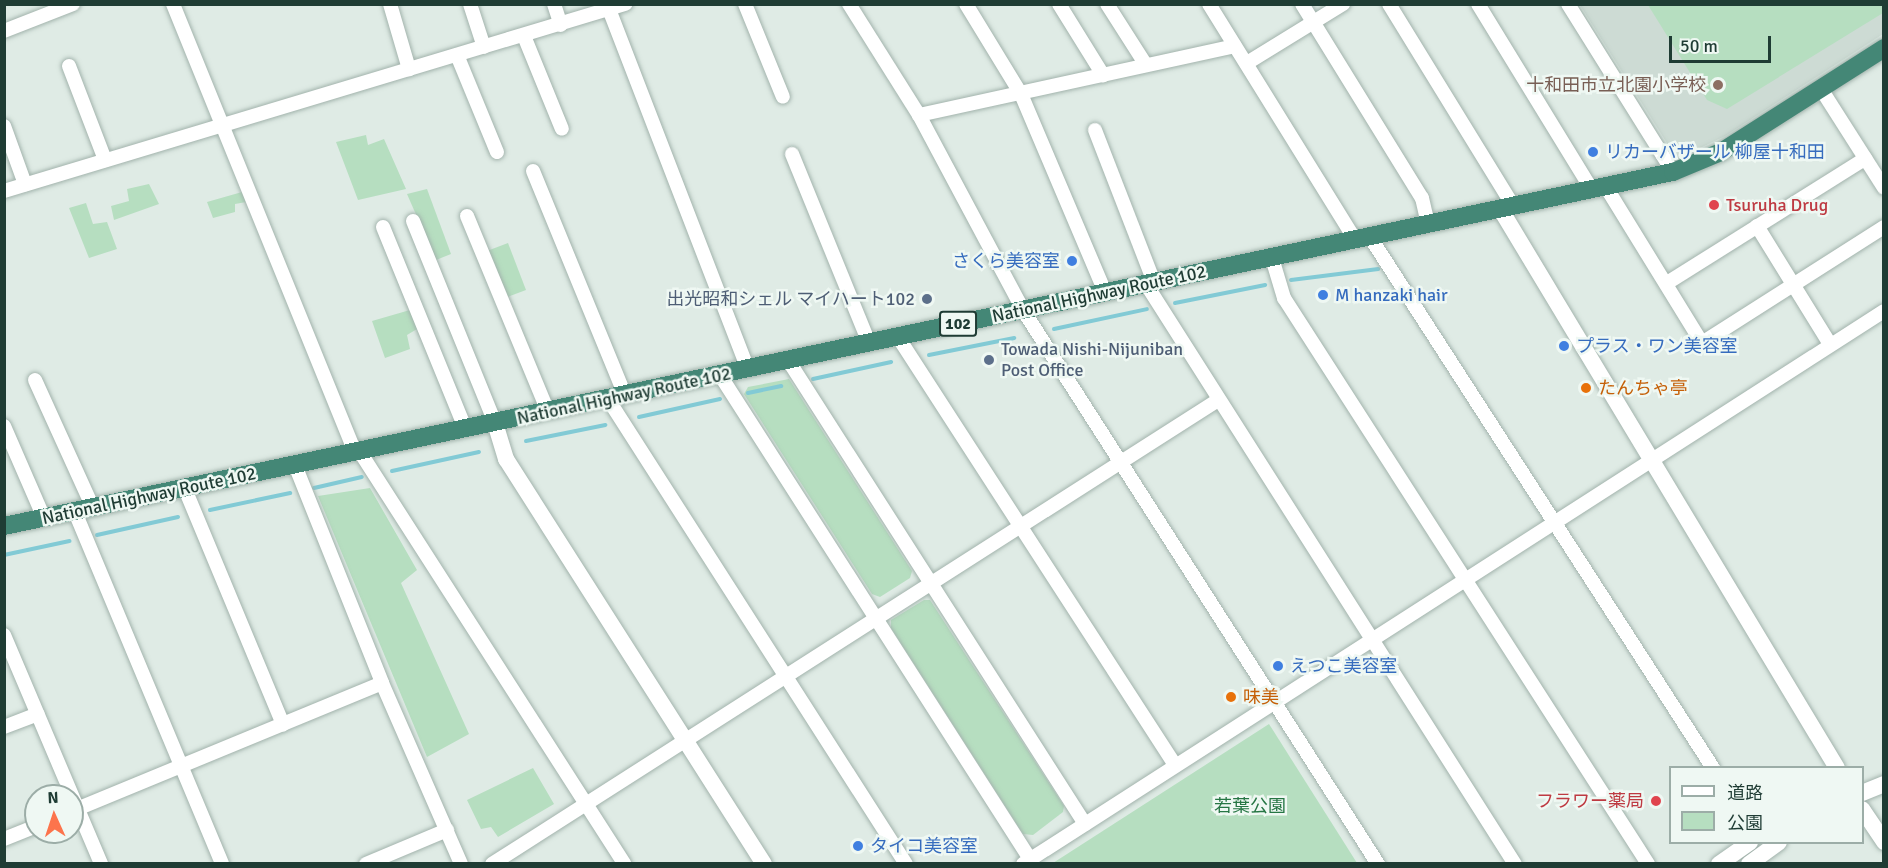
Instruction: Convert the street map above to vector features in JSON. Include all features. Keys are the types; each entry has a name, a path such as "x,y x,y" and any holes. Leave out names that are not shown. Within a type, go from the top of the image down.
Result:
{"highway":[{"name":"National Highway Route 102","path":"4,526 466,430 1673,172 1721,152 1884,48"}],"street":[{"path":"4,31 74,4"},
{"path":"173,4 357,452 624,864"},
{"path":"390,4 409,69"},
{"path":"470,4 484,47"},
{"path":"554,4 561,25"},
{"path":"4,191 561,25 608,7 625,4"},
{"path":"745,4 783,97"},
{"path":"849,4 919,115 1023,310 1378,864"},
{"path":"966,4 1021,94 1105,292"},
{"path":"1059,4 1103,75"},
{"path":"1107,4 1146,65"},
{"path":"1209,4 1363,239 1554,521 1712,766"},
{"path":"1302,4 1422,198 1428,225"},
{"path":"1248,63 1343,4"},
{"path":"1389,4 1649,462 1836,766"},
{"path":"1478,4 1599,189 1667,283 1702,343 1884,227"},
{"path":"1568,4 1673,172"},
{"path":"608,7 748,369"},
{"path":"524,36 562,129"},
{"path":"919,115 1235,46"},
{"path":"457,55 497,152"},
{"path":"69,66 105,160"},
{"path":"1821,89 1884,188"},
{"path":"4,126 25,184"},
{"path":"1095,130 1150,283 1218,400 1515,864"},
{"path":"792,154 869,343"},
{"path":"1667,283 1864,159"},
{"path":"533,171 616,397 785,676 906,864"},
{"path":"467,216 548,412"},
{"path":"413,221 495,423 506,459 764,864"},
{"path":"1757,226 1830,344"},
{"path":"383,227 466,430"},
{"path":"1272,258 1284,298 1648,864"},
{"path":"720,375 877,619 1026,861 1884,311"},
{"path":"898,337 1175,765"},
{"path":"788,360 929,585 1085,824"},
{"path":"35,380 181,766 222,864"},
{"path":"493,863 1218,400"},
{"path":"4,426 44,518"},
{"path":"295,465 382,683 461,864"},
{"path":"185,489 283,724"},
{"path":"4,635 65,784"},
{"path":"84,806 382,683"},
{"path":"4,727 38,714"},
{"path":"1864,793 1884,784"},
{"path":"1864,811 1884,842"},
{"path":"84,829 101,864"},
{"path":"366,864 447,830"},
{"path":"4,839 24,831"},
{"path":"1719,864 1749,844"},
{"path":"1749,864 1778,844"}],"shaded area":[{"name":"十和田市立北園小学校","path":"1580,5 1883,5 1883,34 1725,136 1677,159"}],"green space":[{"path":"1883,4 1883,13 1727,109 1707,100 1648,5"},
{"path":"366,135 368,145 384,139 406,189 358,200 336,142"},
{"path":"149,184 159,204 114,220 111,206 129,201 127,189"},
{"path":"427,189 451,254 436,260 407,194"},
{"path":"242,192 246,202 235,204 235,212 213,218 207,202"},
{"path":"86,203 93,224 107,222 117,249 89,258 69,208"},
{"path":"508,243 526,290 505,298 487,251"},
{"path":"410,310 417,329 407,335 410,349 385,358 372,321"},
{"path":"789,379 912,571 910,578 880,597 872,594 744,394 748,387"},
{"path":"370,488 417,570 401,583 469,734 427,757 318,496"},
{"path":"924,600 930,600 1064,806 1063,812 1033,835 1023,834 891,628 891,620"},
{"name":"若葉公園","path":"1269,724 1357,863 1053,863"},
{"path":"533,768 554,804 498,837 491,827 481,829 467,800"}],"waterway":[{"path":"1291,280 1378,269"},
{"path":"1175,303 1265,285"},
{"path":"1054,329 1147,309"},
{"path":"929,355 1014,338"},
{"path":"813,379 891,362"},
{"path":"748,393 781,386"},
{"path":"639,417 720,399"},
{"path":"526,441 605,425"},
{"path":"392,471 479,452"},
{"path":"314,488 362,477"},
{"path":"210,510 290,493"},
{"path":"97,535 178,517"},
{"path":"4,555 70,541"}],"place":[{"name":"十和田市立北園小学校","path":"1718,85"},
{"name":"リカーバザール 柳屋十和田","path":"1593,152"},
{"name":"Tsuruha Drug","path":"1714,205"},
{"name":"さくら美容室","path":"1072,261"},
{"name":"M hanzaki hair","path":"1323,295"},
{"name":"出光昭和シェル マイハート102","path":"927,299"},
{"name":"プラス・ワン美容室","path":"1564,346"},
{"name":"Towada Nishi-Nijuniban Post Office","path":"989,360"},
{"name":"たんちゃ亭","path":"1586,388"},
{"name":"えつこ美容室","path":"1278,666"},
{"name":"味美","path":"1231,697"},
{"name":"フラワー薬局","path":"1656,801"},
{"name":"タイコ美容室","path":"858,846"}]}
